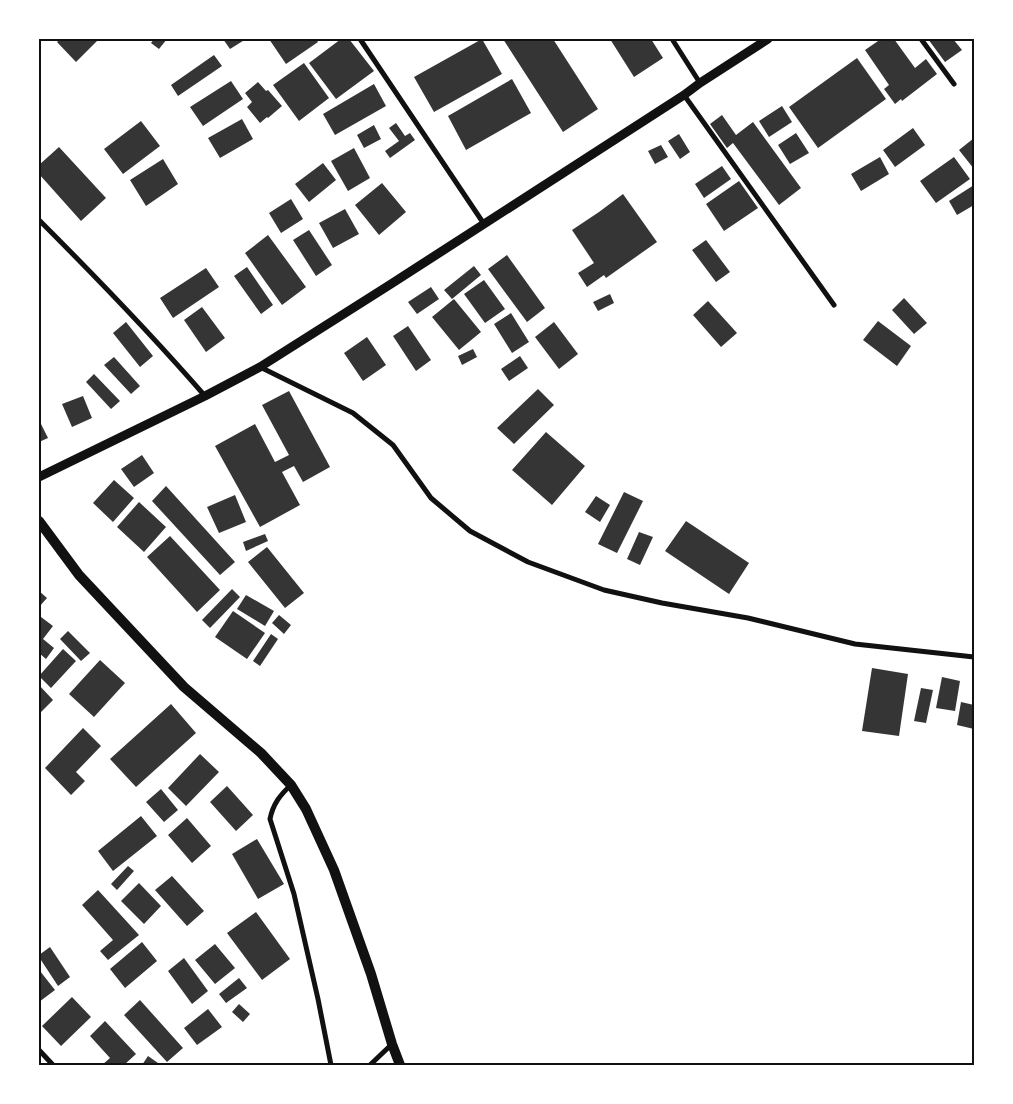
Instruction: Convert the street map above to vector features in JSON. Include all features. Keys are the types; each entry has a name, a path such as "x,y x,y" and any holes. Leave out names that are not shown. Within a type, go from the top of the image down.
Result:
{"main road":[{"path":"39,521 79,575 184,687 261,753 291,785 306,809 334,870 371,974 400,1065"}],"street":[{"path":"360,39 484,224"},
{"path":"672,39 700,83"},
{"path":"39,477 260,368 768,39"},
{"path":"921,39 954,84"},
{"path":"684,95 834,305"},
{"path":"39,220 95,276 206,396"},
{"path":"260,368 352,413 393,445 431,498 470,530 528,562 604,590 652,601 748,618 855,644 974,657"},
{"path":"291,785 280,795 272,809 270,819 294,894 331,1065"},
{"path":"370,1065 392,1044"},
{"path":"39,1050 53,1065"}],"building":[{"path":"60,39 99,39 76,62 57,42"},
{"path":"154,39 167,39 159,49 151,43"},
{"path":"223,39 246,39 230,49"},
{"path":"269,39 316,39 318,42 286,64"},
{"path":"341,39 349,39 374,71 336,99 309,63"},
{"path":"482,39 502,74 434,112 414,77"},
{"path":"503,39 553,39 598,109 563,132"},
{"path":"610,39 651,39 663,58 634,77"},
{"path":"881,39 894,39 915,68 926,59 937,74 902,101 901,99 895,104 884,89 889,85 865,50"},
{"path":"928,39 953,39 962,50 945,62"},
{"path":"214,55 222,66 178,96 171,85"},
{"path":"857,58 886,99 818,148 789,107"},
{"path":"304,63 329,98 299,121 273,85"},
{"path":"512,79 531,113 466,150 448,116"},
{"path":"231,81 243,99 203,126 190,107"},
{"path":"258,82 282,106 260,123 247,107 252,102 245,93"},
{"path":"374,84 386,106 335,135 323,114"},
{"path":"782,106 792,122 769,137 759,121"},
{"path":"722,115 736,135 753,122 801,188 779,205 733,143 727,148 710,124"},
{"path":"242,119 253,139 220,158 208,138"},
{"path":"141,121 160,146 123,174 104,149"},
{"path":"396,123 405,136 410,133 415,140 390,158 385,151 399,141 389,128"},
{"path":"374,125 381,139 364,148 357,135"},
{"path":"913,128 925,145 895,167 883,150"},
{"path":"796,133 809,153 790,164 778,145"},
{"path":"679,134 690,152 680,159 668,141"},
{"path":"974,138 974,169 959,150"},
{"path":"661,145 668,157 655,164 648,151"},
{"path":"59,147 106,198 81,221 39,174 39,165"},
{"path":"354,148 370,178 348,191 331,161"},
{"path":"880,157 889,174 861,191 851,174"},
{"path":"954,157 970,179 936,203 920,181"},
{"path":"163,159 178,184 146,206 130,180"},
{"path":"323,163 336,180 309,202 295,184"},
{"path":"722,166 731,179 704,198 695,184"},
{"path":"739,181 758,208 724,231 706,204"},
{"path":"382,183 406,212 379,235 355,205"},
{"path":"974,185 974,205 957,215 949,201"},
{"path":"623,194 657,242 606,278 604,275 587,287 578,273 594,263 572,230"},
{"path":"291,199 303,219 281,233 269,213"},
{"path":"345,209 359,234 333,248 319,223"},
{"path":"309,230 332,265 316,276 293,240"},
{"path":"268,235 306,287 282,305 245,253"},
{"path":"706,240 730,272 716,282 692,250"},
{"path":"507,255 545,308 527,322 488,269"},
{"path":"474,266 481,275 452,299 444,290"},
{"path":"247,267 273,305 261,314 234,276"},
{"path":"206,268 219,287 173,318 160,298"},
{"path":"484,280 505,309 485,323 464,294"},
{"path":"431,287 439,299 417,314 408,302"},
{"path":"610,294 614,303 598,311 593,302"},
{"path":"904,298 927,323 914,334 892,310"},
{"path":"454,299 481,332 459,350 432,317"},
{"path":"708,301 737,333 721,347 693,315"},
{"path":"202,307 225,338 206,352 184,320"},
{"path":"511,313 529,342 512,353 494,324"},
{"path":"878,321 911,346 897,366 863,340"},
{"path":"126,322 153,356 140,367 113,333"},
{"path":"554,322 578,354 559,369 535,337"},
{"path":"408,326 431,360 416,371 393,336"},
{"path":"367,337 386,365 363,381 344,353"},
{"path":"473,349 477,357 462,365 458,356"},
{"path":"520,356 528,368 509,381 501,369"},
{"path":"114,357 140,386 131,394 104,365"},
{"path":"94,374 120,401 111,409 86,382"},
{"path":"538,389 554,405 514,444 497,428"},
{"path":"289,391 330,467 303,482 294,466 282,472 300,505 260,527 215,446 255,424 275,462 289,455 262,405"},
{"path":"83,396 92,418 72,427 62,404"},
{"path":"39,420 48,438 39,442"},
{"path":"546,432 585,466 552,505 512,470"},
{"path":"142,455 154,473 134,487 121,469"},
{"path":"114,480 134,498 113,522 93,503"},
{"path":"166,486 235,562 220,575 152,501"},
{"path":"624,492 643,501 617,553 598,544"},
{"path":"235,495 246,522 219,533 207,507"},
{"path":"596,496 610,505 600,522 585,512"},
{"path":"139,502 166,527 144,552 117,527"},
{"path":"686,521 749,563 729,594 665,551"},
{"path":"639,532 653,537 640,565 627,559"},
{"path":"265,534 268,541 246,551 243,542"},
{"path":"170,536 220,590 197,612 147,557"},
{"path":"267,547 304,593 285,608 248,562"},
{"path":"232,589 240,597 210,628 202,620"},
{"path":"39,591 47,598 39,607"},
{"path":"246,595 274,611 265,626 237,609"},
{"path":"233,611 265,633 247,659 215,637"},
{"path":"279,615 291,625 284,634 272,623"},
{"path":"41,617 53,626 43,639 54,648 46,659 39,653 39,620"},
{"path":"68,631 90,653 81,661 60,639"},
{"path":"271,634 278,639 260,666 253,661"},
{"path":"63,649 76,661 51,688 39,676"},
{"path":"100,660 125,683 94,717 69,694"},
{"path":"872,668 908,674 899,736 862,731"},
{"path":"942,677 960,681 955,711 936,708"},
{"path":"39,685 53,700 39,714"},
{"path":"921,688 933,690 926,723 914,721"},
{"path":"961,702 974,705 974,729 957,725"},
{"path":"171,704 196,733 136,787 110,759"},
{"path":"83,728 101,746 76,772 85,781 71,795 45,768"},
{"path":"200,754 219,772 186,806 168,788"},
{"path":"227,786 253,815 236,831 210,802"},
{"path":"161,789 178,810 164,822 146,802"},
{"path":"141,816 157,836 113,871 98,851"},
{"path":"187,818 211,846 192,863 168,835"},
{"path":"257,839 284,884 258,899 232,854"},
{"path":"128,866 134,871 117,890 111,884"},
{"path":"172,876 204,911 187,926 155,890"},
{"path":"139,883 161,906 144,924 121,901"},
{"path":"98,890 139,935 108,960 100,951 113,940 82,905"},
{"path":"256,912 290,959 262,980 227,933"},
{"path":"142,942 157,961 125,988 110,969"},
{"path":"215,944 235,968 215,984 195,960"},
{"path":"50,947 70,977 58,986 39,957"},
{"path":"184,958 208,991 192,1004 168,971"},
{"path":"39,972 55,990 39,1002"},
{"path":"239,978 247,988 226,1003 219,994"},
{"path":"72,997 91,1017 61,1046 42,1026"},
{"path":"140,1000 183,1048 167,1062 124,1015"},
{"path":"239,1004 250,1014 243,1022 232,1012"},
{"path":"208,1009 222,1027 197,1045 184,1028"},
{"path":"105,1021 136,1054 124,1065 102,1065 110,1058 90,1036"},
{"path":"148,1056 158,1063 157,1065 142,1065"}]}
